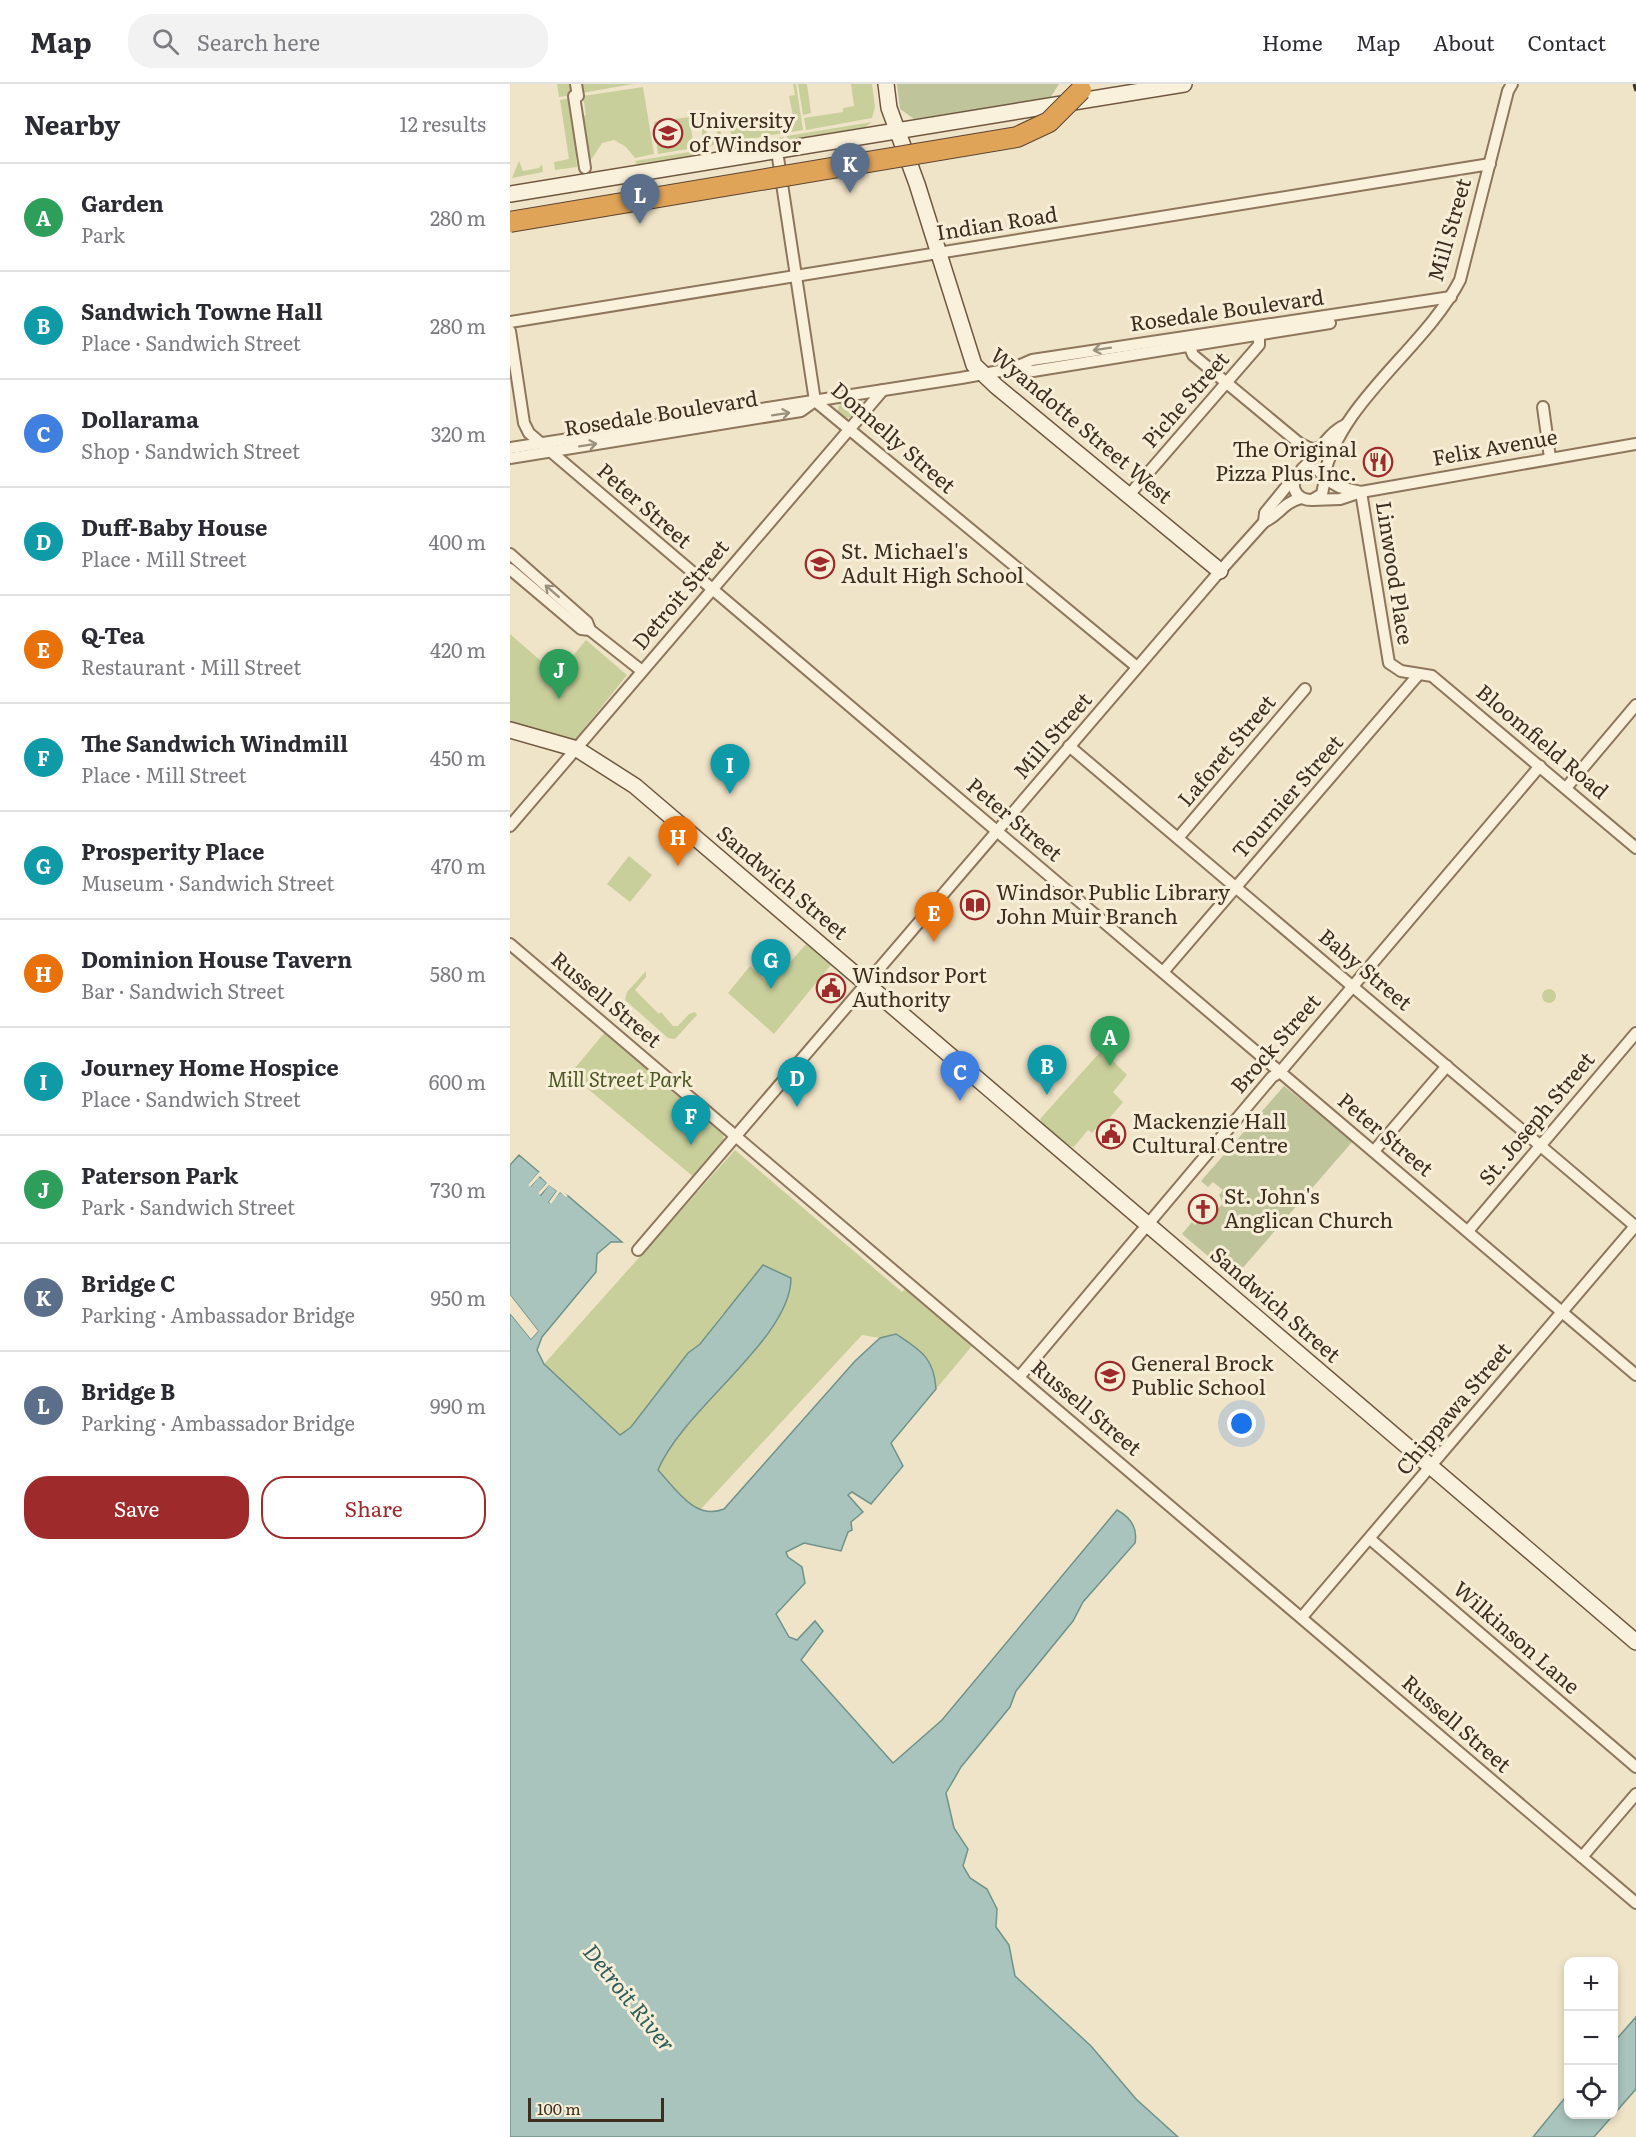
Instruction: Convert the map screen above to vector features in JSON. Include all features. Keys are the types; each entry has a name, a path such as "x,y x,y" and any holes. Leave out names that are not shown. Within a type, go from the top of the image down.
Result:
{"highway":[{"path":"510,222 1017,137 1049,122 1081,90"}],"main road":[{"name":"Wyandotte Street West","path":"886,84 889,108 938,253 968,354 981,374 1220,571"},
{"path":"510,194 1184,84"},
{"name":"Sandwich Street","path":"510,730 577,749 635,786 1636,1642"}],"street":[{"path":"576,84 578,96 574,96 585,168"},
{"name":"Mill Street","path":"1325,478 1328,456 1345,425 1449,301 1460,280 1508,91 1512,84"},
{"name":"Donnelly Street","path":"777,151 815,402 1137,667"},
{"name":"Indian Road","path":"510,322 1490,164"},
{"name":"Rosedale Boulevard","path":"510,448 798,401 815,402 1011,369 1033,371 1188,341 1449,301"},
{"name":"Piche Street","path":"1129,495 1259,345 1259,330"},
{"name":"Peter Street","path":"510,331 524,423 529,433 1636,1375"},
{"path":"1188,341 1193,355 1299,443 1311,449 1321,448"},
{"name":"Detroit Street","path":"510,826 883,390"},
{"name":"Rosedale Boulevard","path":"510,458 801,411 815,402"},
{"path":"1543,407 1550,458"},
{"name":"Mill Street","path":"1264,522 1265,513 1334,430 1345,425"},
{"path":"1299,443 1304,456 1294,487 1301,498 1312,500 1324,491 1325,478 1314,468 1299,472"},
{"name":"Felix Avenue","path":"1312,500 1340,499 1361,492 1636,444"},
{"name":"Felix Avenue","path":"1325,478 1339,487 1361,492"},
{"name":"Linwood Place","path":"1361,492 1387,657 1389,663 1401,671 1419,674"},
{"name":"Mill Street","path":"638,1250 1220,571 1264,522 1272,518 1286,503 1301,498"},
{"path":"510,554 586,621 590,630 642,671"},
{"path":"510,569 580,629 590,630"},
{"name":"Bloomfield Road","path":"1419,674 1432,675 1636,848"},
{"name":"Tournier Street","path":"1163,972 1419,674"},
{"name":"Laforet Street","path":"1178,838 1305,689"},
{"path":"1566,788 1636,705"},
{"name":"Baby Street","path":"1069,746 1635,1225"},
{"name":"Brock Street","path":"1020,1376 1272,1077 1280,1072 1539,766"},
{"name":"Russell Street","path":"510,944 1636,1903"},
{"name":"St. Joseph Street","path":"1468,1231 1636,1033"},
{"path":"1374,1151 1447,1066"},
{"name":"Chippawa Street","path":"1302,1617 1635,1225"},
{"path":"1627,1235 1636,1243"},
{"name":"Wilkinson Lane","path":"1370,1539 1636,1767"},
{"path":"1582,1857 1636,1794"}],"green space":[{"path":"557,84 573,84 574,95 559,97"},
{"path":"581,84 633,84 582,93"},
{"path":"793,84 796,84 803,130 791,132 789,117 793,116 789,96 795,95"},
{"path":"798,84 807,84 811,113 803,115"},
{"path":"851,84 872,84 875,107 872,118 806,130 804,118 843,112 843,108 854,106"},
{"path":"897,84 1059,84 1050,98 914,119 900,109"},
{"path":"643,87 654,154 635,158 626,147 614,140 602,143 591,160 587,147 585,147 580,117 586,115 583,96"},
{"path":"570,98 578,148 577,167 555,170 554,162 569,159 560,100"},
{"path":"689,117 694,148 658,154 654,122"},
{"path":"787,118 789,132 732,142 730,126 739,125 743,128 753,125 753,127 763,123 778,123"},
{"path":"872,122 865,127 787,140 787,136"},
{"path":"719,127 724,143 703,147 702,129 706,128 707,135 717,134"},
{"path":"784,137 784,140 735,148 733,145"},
{"path":"695,151 694,155 637,164 635,161"},
{"path":"519,161 523,171 539,168 542,164 543,172 512,178"},
{"path":"846,402 852,404 854,410 852,416 846,418 840,416 838,410 840,404"},
{"path":"510,634 557,675 586,640 627,675 576,739 570,740 510,723"},
{"path":"629,856 652,875 630,902 607,884"},
{"path":"806,944 831,965 774,1034 728,993 750,966 770,985"},
{"path":"646,971 646,977 635,990 659,1014 661,1012 673,1026 678,1026 689,1014 695,1012 697,1015 675,1039 668,1038 625,1000 627,992"},
{"path":"1549,989 1554,991 1556,996 1554,1001 1549,1003 1544,1001 1542,996 1544,991"},
{"name":"Mill Street Park","path":"605,1032 723,1132 724,1143 695,1178 570,1074"},
{"path":"1102,1050 1127,1075 1113,1092 1123,1102 1102,1127 1099,1125 1092,1133 1088,1130 1074,1147 1065,1144 1044,1127 1040,1119"},
{"path":"1284,1086 1353,1141 1234,1278 1182,1234 1192,1222 1195,1225 1204,1215 1209,1219 1223,1203 1219,1195 1223,1190 1213,1182 1208,1187 1201,1181"},
{"path":"735,1150 902,1292 906,1288 972,1346 936,1389 935,1379 896,1334 880,1338 862,1335 700,1510 689,1504 658,1470 682,1430 735,1373 770,1330 723,1313 700,1344 688,1353 631,1427 620,1435 544,1364"}],"water":[{"name":"Detroit River","path":"519,1155 539,1172 529,1185 531,1186 539,1176 547,1183 539,1193 541,1195 549,1184 557,1191 550,1203 560,1192 568,1196 622,1242 611,1242 597,1254 596,1272 542,1337 537,1350 544,1364 620,1435 631,1427 688,1353 700,1344 763,1265 791,1278 786,1301 774,1325 756,1349 689,1423 671,1447 658,1470 686,1501 695,1507 714,1512 724,1509 855,1361 880,1338 896,1334 919,1350 929,1362 936,1389 891,1443 903,1466 871,1504 852,1492 848,1495 863,1512 851,1522 852,1530 848,1532 841,1551 804,1543 786,1552 788,1557 802,1567 805,1583 776,1614 789,1637 797,1640 815,1621 823,1631 801,1660 893,1763 942,1720 1117,1510 1132,1523 1136,1537 1135,1543 1083,1602 1073,1621 1016,1691 1010,1707 961,1767 946,1793 954,1828 968,1849 963,1866 970,1878 987,1889 997,1909 996,1927 1009,1945 1015,1976 1091,2046 1136,2099 1178,2137 510,2137 510,1313 531,1339 538,1331 510,1295 510,1165"},
{"path":"1636,2017 1636,2089 1618,2110 1618,2065 1618,2037"},
{"path":"1564,2099 1564,2119 1610,2119 1594,2137 1533,2137"}],"pier":[{"path":"539,1172 568,1196 560,1192 551,1204 549,1202 557,1191 549,1185 540,1195 538,1193 547,1183 540,1176 530,1187 528,1185"},
{"path":"510,1295 538,1331 531,1339 510,1313 510,1310 531,1335 534,1331 510,1300"}],"railway":[{"path":"1634,84 1636,91"}],"place":[{"name":"University of Windsor","path":"668,133"},
{"name":"Bridge C","path":"850,193"},
{"name":"Bridge B","path":"640,224"},
{"name":"The Original Pizza Plus Inc.","path":"1378,462"},
{"name":"St. Michael's Adult High School","path":"820,564"},
{"name":"Paterson Park","path":"559,699"},
{"name":"Journey Home Hospice","path":"730,794"},
{"name":"Dominion House Tavern","path":"678,866"},
{"name":"Windsor Public Library John Muir Branch","path":"975,905"},
{"name":"Q-Tea","path":"934,942"},
{"name":"Windsor Port Authority","path":"831,988"},
{"name":"Prosperity Place","path":"771,989"},
{"name":"Garden","path":"1110,1066"},
{"name":"Sandwich Towne Hall","path":"1047,1095"},
{"name":"Dollarama","path":"960,1101"},
{"name":"Duff-Baby House","path":"797,1107"},
{"name":"Mackenzie Hall Cultural Centre","path":"1111,1134"},
{"name":"The Sandwich Windmill","path":"691,1145"},
{"name":"St. John's Anglican Church","path":"1203,1209"},
{"name":"General Brock Public School","path":"1110,1376"}]}
